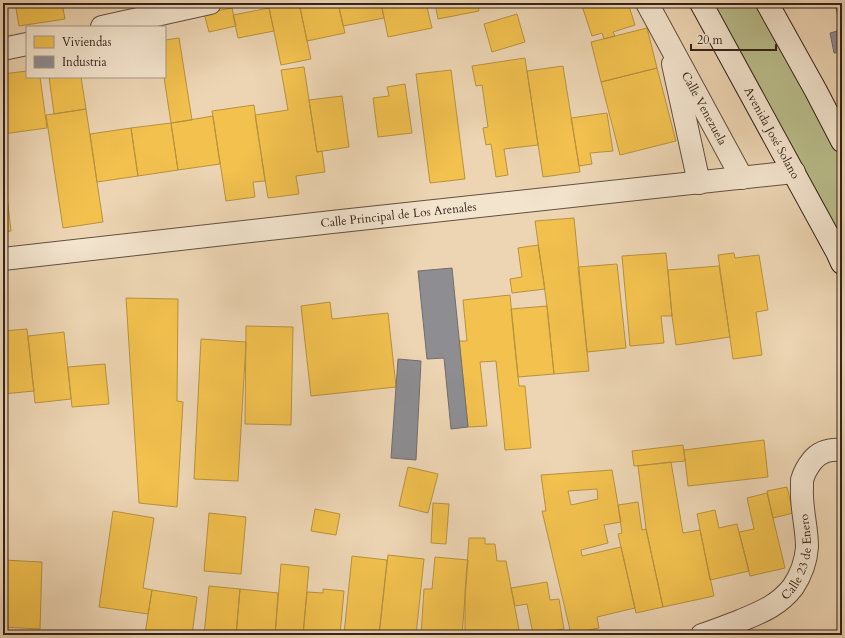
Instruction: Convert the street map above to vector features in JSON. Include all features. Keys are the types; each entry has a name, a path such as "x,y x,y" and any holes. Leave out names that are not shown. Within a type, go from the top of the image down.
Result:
{"street":[{"path":"106,26 210,3"},
{"name":"Calle Venezuela","path":"647,3 742,178"},
{"name":"Avenida José Solano","path":"701,3 838,252 842,264"},
{"path":"767,3 842,141"},
{"name":"Calle Venezuela","path":"667,40 699,182"},
{"path":"3,49 26,44"},
{"name":"Calle Principal de Los Arenales","path":"3,259 794,172"},
{"name":"Calle 23 de Enero","path":"702,635 714,632 766,610 782,599 793,586 806,559 807,545 802,496 802,480 807,467 815,457 824,451 834,449 842,450"}],"green space":[{"path":"701,3 767,3 842,141 842,263"}],"building: Viviendas":[{"path":"15,3 62,3 65,19 19,26"},
{"path":"268,3 299,3 311,59 281,65"},
{"path":"299,3 338,3 345,33 307,41"},
{"path":"338,3 381,3 384,18 343,26"},
{"path":"381,3 426,3 432,28 388,37"},
{"path":"435,3 477,3 479,11 438,19"},
{"path":"581,3 628,3 635,25 613,32 615,36 604,39 602,33 592,36"},
{"path":"232,8 236,26 209,32 204,13"},
{"path":"269,8 274,31 238,38 233,15"},
{"path":"517,14 525,42 492,52 484,24"},
{"path":"647,28 657,68 601,82 591,42"},
{"path":"179,38 192,120 171,123 164,78 166,78 166,40"},
{"path":"525,58 538,145 504,149 508,175 496,177 491,144 486,145 483,128 488,127 482,85 476,86 472,66"},
{"path":"563,66 580,172 543,177 527,71"},
{"path":"304,67 317,152 322,151 325,172 296,176 299,194 268,198 255,115 288,110 281,70"},
{"path":"657,68 676,141 620,155 601,82"},
{"path":"451,70 465,179 430,183 416,74"},
{"path":"26,71 26,78 40,78 47,128 3,134 3,74"},
{"path":"49,78 81,78 86,109 54,114"},
{"path":"405,84 412,133 378,137 373,98 389,96 387,87"},
{"path":"342,96 349,147 317,152 309,100"},
{"path":"254,105 265,181 253,182 255,197 226,201 212,111"},
{"path":"86,109 103,222 63,228 46,115"},
{"path":"607,113 613,151 590,153 592,164 579,166 571,118"},
{"path":"213,116 220,164 178,170 171,123"},
{"path":"171,123 178,170 138,176 131,128"},
{"path":"131,128 138,176 97,182 90,134"},
{"path":"3,161 11,231 3,232"},
{"path":"574,218 589,371 554,374 547,306 535,221"},
{"path":"538,245 545,289 512,293 510,279 522,277 518,248"},
{"path":"666,253 672,316 661,316 664,343 630,346 622,256"},
{"path":"734,253 735,258 759,255 768,310 756,312 762,355 733,359 718,255"},
{"path":"617,264 626,348 587,352 578,267"},
{"path":"719,266 730,337 676,345 668,270"},
{"path":"510,295 519,386 525,386 531,448 505,450 496,361 480,362 487,426 468,427 459,341 467,341 463,300"},
{"path":"126,298 178,299 177,401 183,402 177,507 139,503"},
{"path":"330,302 332,319 388,313 396,387 311,396 301,306"},
{"path":"547,306 554,374 518,377 511,309"},
{"path":"246,326 293,327 291,425 245,424"},
{"path":"27,329 34,391 3,394 3,331"},
{"path":"64,332 71,399 35,403 28,336"},
{"path":"201,339 246,342 238,481 194,479"},
{"path":"105,364 109,404 72,407 68,367"},
{"path":"764,440 768,477 688,486 684,450"},
{"path":"683,445 685,461 634,466 632,451"},
{"path":"671,462 683,533 700,530 714,596 663,607 646,529 638,466"},
{"path":"408,467 438,474 428,513 399,506"},
{"path":"612,470 621,522 604,525 608,543 581,550 582,556 621,547 635,608 597,617 599,628 571,634 542,511 546,511 541,475","holes":["597,489 598,499 571,505 568,491"]},
{"path":"787,487 793,513 773,518 767,491"},
{"path":"767,493 785,568 750,576 739,532 754,529 747,498"},
{"path":"638,502 642,530 646,529 663,607 636,613 618,534 622,533 618,505"},
{"path":"433,503 449,504 446,544 431,543"},
{"path":"315,509 340,514 336,535 311,531"},
{"path":"715,510 719,528 737,524 749,571 710,580 697,514"},
{"path":"113,511 154,518 143,588 152,590 148,614 99,607"},
{"path":"209,513 246,517 241,574 204,571"},
{"path":"469,538 485,538 485,544 495,544 497,561 506,561 520,635 465,635 465,592"},
{"path":"388,555 424,559 416,635 379,635"},
{"path":"352,556 387,560 379,635 344,634"},
{"path":"435,557 468,560 462,635 421,635 424,589 432,589"},
{"path":"3,560 42,562 40,629 3,627"},
{"path":"281,564 309,567 303,635 275,635"},
{"path":"547,582 550,600 559,599 564,629 533,634 527,604 515,606 511,588"},
{"path":"209,586 240,589 236,635 204,635"},
{"path":"240,589 278,593 275,635 236,635"},
{"path":"323,589 344,591 340,635 303,635 307,592 323,593"},
{"path":"152,590 197,597 192,635 145,634"}],"building: Industria":[{"path":"835,3 842,3 842,52 834,53 830,33 841,30"},
{"path":"452,268 468,427 451,429 444,358 427,359 418,271"},
{"path":"398,359 421,361 416,460 391,458"}]}
